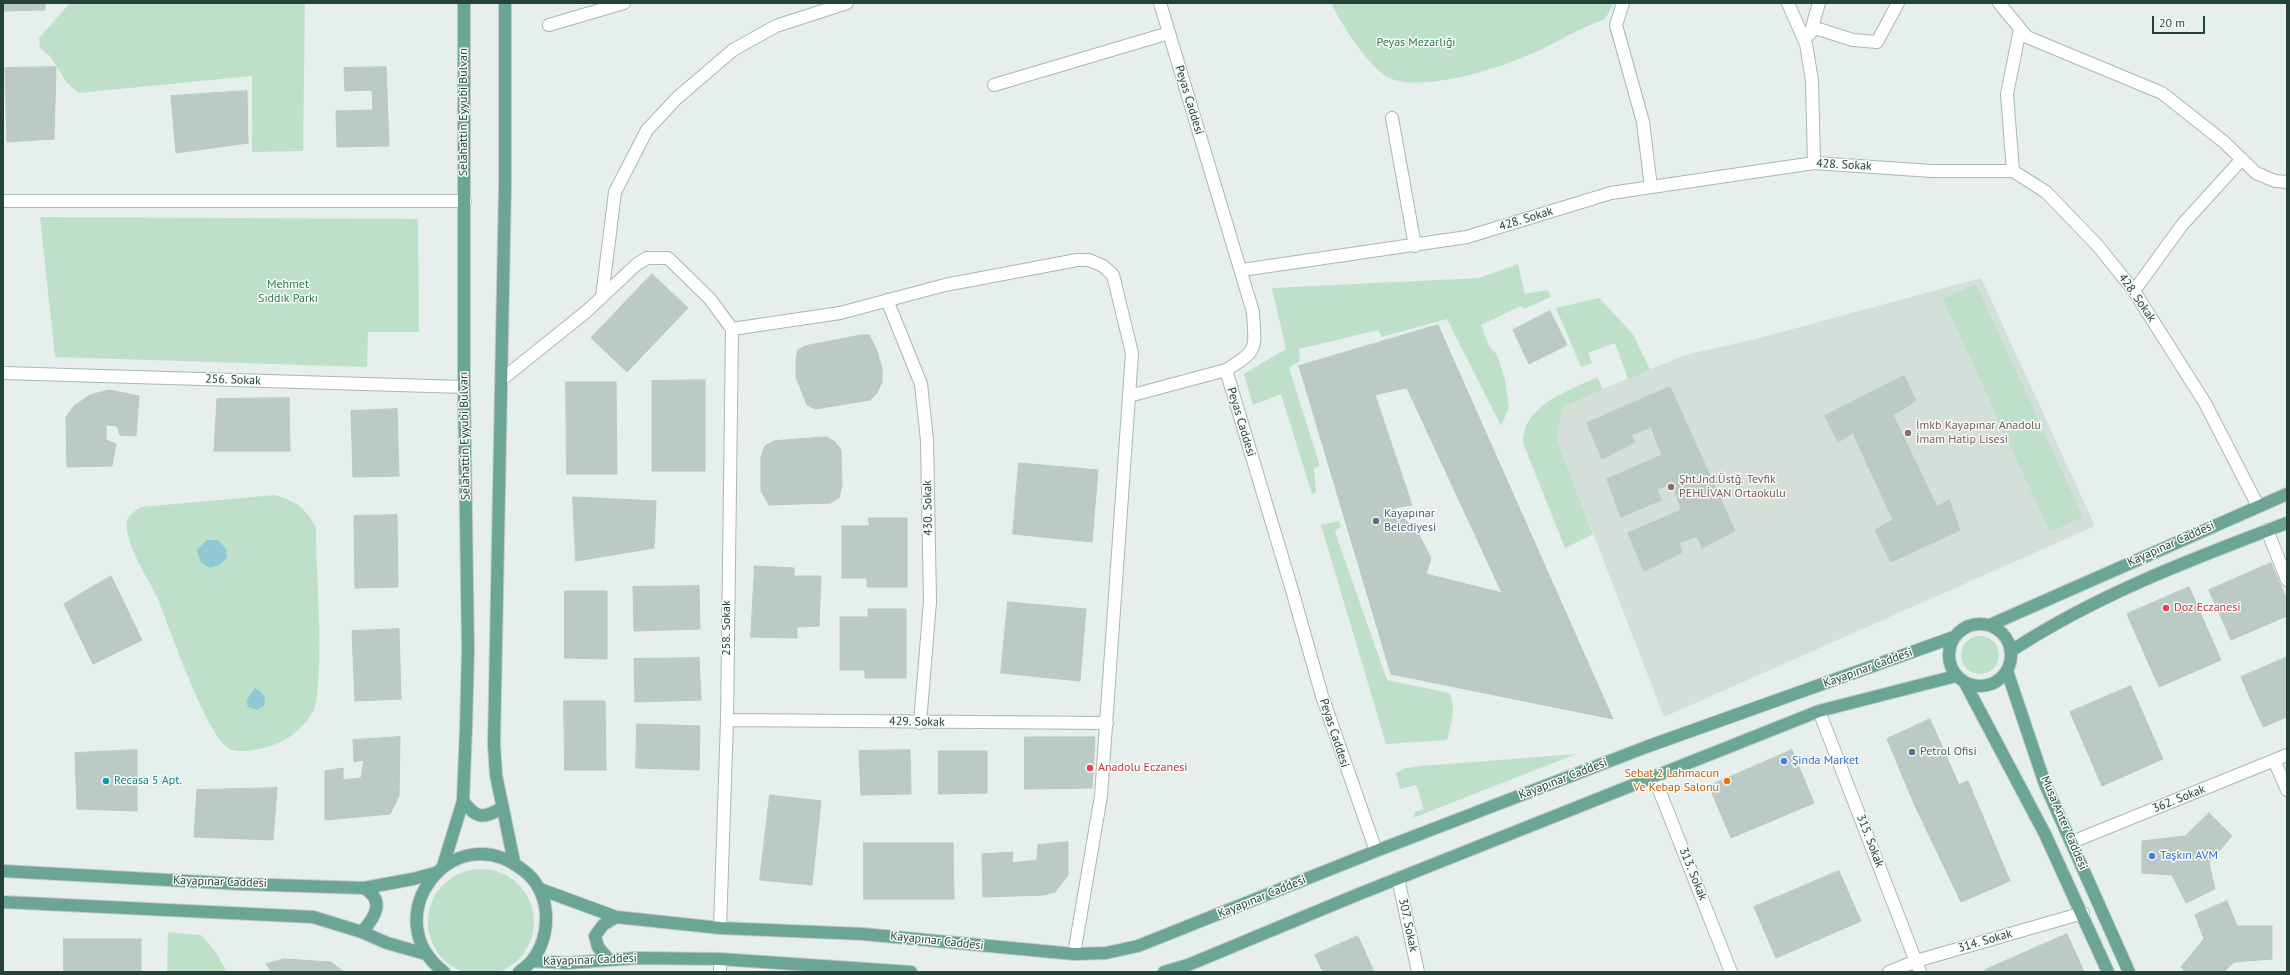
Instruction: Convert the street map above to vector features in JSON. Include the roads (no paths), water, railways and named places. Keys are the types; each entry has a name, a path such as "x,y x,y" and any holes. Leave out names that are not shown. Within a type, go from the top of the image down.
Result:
{"main road":[{"name":"Selahattin Eyyubi Bulvarı","path":"439,870 463,800 468,649 464,387 464,3"},
{"path":"505,3 505,186 494,744 502,808 514,862"},
{"name":"Kayapınar Caddesi","path":"1990,625 2287,494"},
{"name":"Kayapınar Caddesi","path":"2011,651 2066,617 2169,567 2287,523"},
{"path":"1970,625 1990,625 2004,635 2011,651 2011,661 2002,678 1993,684 1984,687 1960,679 1948,657 1954,637 1961,630 1970,625"},
{"name":"Kayapınar Caddesi","path":"3,871 241,884 364,888 413,879 439,870 459,858 478,854 497,855 514,862 529,874 540,889 616,917 720,928 863,934 1074,954 1106,953 1138,946 1376,851 1646,747 1954,637"},
{"name":"Musa Anter Caddesi","path":"2007,671 2045,784 2129,972"},
{"name":"Kayapınar Caddesi","path":"1164,972 1188,965 1398,878 1819,711 1960,679"},
{"name":"Musa Anter Caddesi","path":"1960,679 2045,834 2083,913 2108,972"},
{"path":"463,800 472,812 480,817 490,815 502,808"},
{"path":"438,970 426,954 418,933 417,912 422,891 439,870"},
{"path":"362,932 373,920 377,909 376,900 371,892 364,888"},
{"path":"525,968 542,945 547,927 546,908 540,889"},
{"path":"3,902 313,917 362,932 387,943 426,954"},
{"path":"609,960 598,947 595,936 603,925 616,917"},
{"name":"Kayapınar Caddesi","path":"525,968 567,963 637,958 720,960 911,972"}],"street":[{"path":"549,25 624,3"},
{"path":"602,297 616,192 647,130 677,98 733,50 776,26 847,3"},
{"name":"Peyas Caddesi","path":"1160,3 1254,312 1255,345 1245,358 1226,370 1322,696 1376,851"},
{"path":"1623,3 1616,25 1644,122 1651,188"},
{"path":"1788,3 1806,44 1812,80 1814,163"},
{"path":"1806,44 1819,3"},
{"path":"1812,27 1853,40 1877,42 1898,3"},
{"path":"1999,3 2027,37 2162,92 2242,159 2256,173 2275,181 2287,182"},
{"path":"2013,171 2007,94 2020,29"},
{"path":"994,85 1169,33"},
{"path":"1392,118 1415,246"},
{"path":"2134,291 2182,225 2242,159"},
{"name":"428. Sokak","path":"1242,270 1415,246 1467,237 1611,193 1814,163 1932,171 2013,171 2046,192 2098,246 2134,291 2205,403 2258,506"},
{"path":"3,201 465,201"},
{"path":"501,380 602,297 637,264 648,258 668,258 710,299 732,329 840,314 945,285 1077,260 1089,260 1103,266 1113,275 1132,353 1101,796 1074,954"},
{"name":"430. Sokak","path":"887,300 920,384 927,440 930,602 920,723"},
{"name":"258. Sokak","path":"720,928 727,720 732,329"},
{"path":"1129,396 1226,370"},
{"name":"256. Sokak","path":"3,373 464,387"},
{"path":"2267,530 2287,580"},
{"name":"315. Sokak","path":"1819,711 1918,966"},
{"name":"429. Sokak","path":"727,720 920,723 1106,723"},
{"name":"362. Sokak","path":"2072,842 2287,755"},
{"path":"2274,760 2287,790"},
{"name":"313. Sokak","path":"1654,777 1731,972"},
{"name":"307. Sokak","path":"1398,878 1418,972"},
{"name":"314. Sokak","path":"1889,972 1918,966 2083,913"},
{"path":"720,960 720,972"}],"water":[{"path":"207,540 218,540 226,549 227,558 219,565 210,568 201,563 197,550"},
{"path":"255,688 265,697 264,706 257,710 248,707 246,701"}],"place":[{"name":"İmkb Kayapınar Anadolu İmam Hatip Lisesi","path":"1908,433"},
{"name":"Şht.Jnd.Üstğ. Tevfik PEHLİVAN Ortaokulu","path":"1671,487"},
{"name":"Kayapınar Belediyesi","path":"1376,521"},
{"name":"Doz Eczanesi","path":"2166,608"},
{"name":"Petrol Ofisi","path":"1912,752"},
{"name":"Şinda Market","path":"1784,761"},
{"name":"Anadolu Eczanesi","path":"1090,768"},
{"name":"Recasa 5 Apt.","path":"106,781"},
{"name":"Sebat 2 Lahmacun Ve Kebap Salonu","path":"1727,781"},
{"name":"Taşkın AVM","path":"2152,856"}],"park label":[{"name":"Peyas Mezarlığı","path":"1416,43"},
{"name":"Mehmet Sıddık Parkı","path":"288,292"}]}
